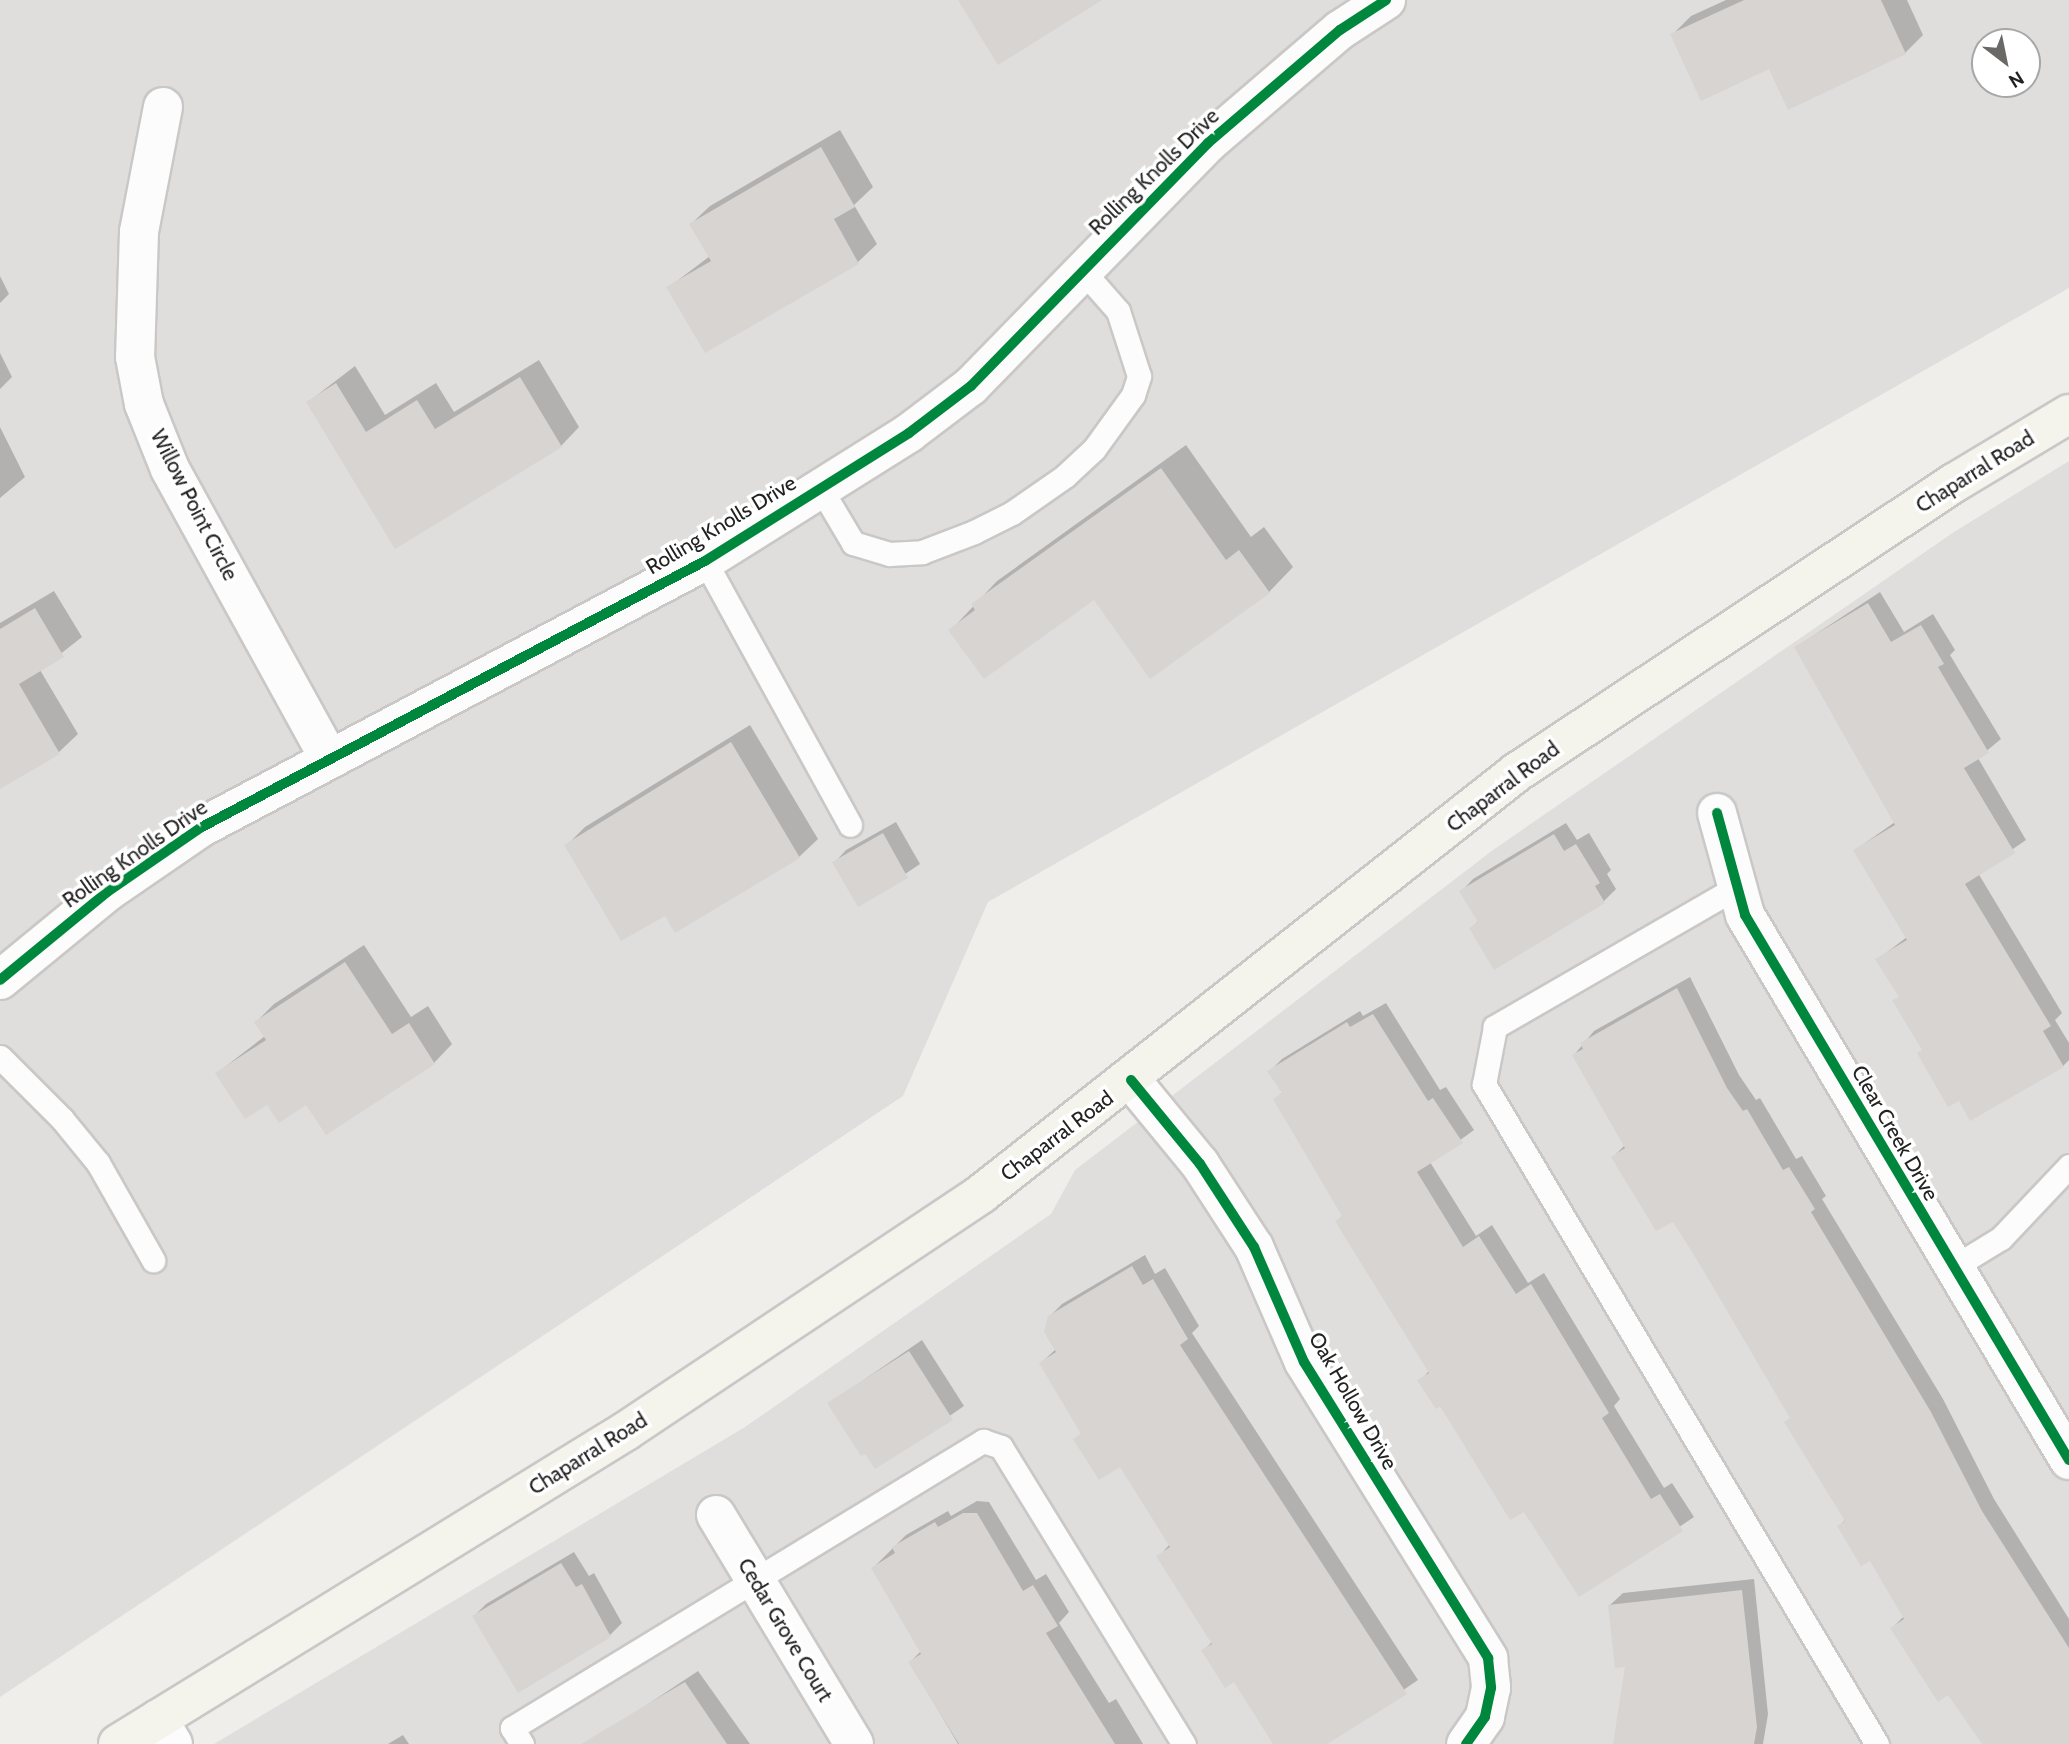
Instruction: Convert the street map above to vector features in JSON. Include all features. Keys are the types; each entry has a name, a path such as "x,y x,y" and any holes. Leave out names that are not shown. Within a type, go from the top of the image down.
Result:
{"main road":[{"name":"Chaparral Road","path":"118,1744 165,1732 626,1431 981,1194 1131,1080 1517,772 1954,483 2069,414"}],"street":[{"name":"Rolling Knolls Drive","path":"0,980 107,892 200,828 705,561 909,433 971,386 1208,142 1340,30 1386,0"},
{"name":"Willow Point Circle","path":"163,107 139,232 135,357 144,404 170,469 330,758"},
{"name":"Clear Creek Drive","path":"1717,813 1745,915 1951,1268 2069,1460"},
{"name":"Oak Hollow Drive","path":"1131,1080 1200,1164 1254,1247 1304,1362 1488,1658 1491,1688 1476,1731"},
{"name":"Cedar Grove Court","path":"716,1515 854,1744"}],"lane":[{"path":"821,489 853,542 889,554 922,552 974,532 1012,513 1065,476 1094,449 1125,406 1139,376 1118,311 1082,270"},
{"path":"705,561 850,825"},
{"path":"1737,887 1495,1027 1484,1084 1877,1744"},
{"path":"0,1057 62,1119 98,1163 153,1260"},
{"path":"1951,1268 2001,1238 2069,1166"},
{"path":"522,1744 512,1728 752,1578 983,1441 1001,1447 1184,1744"}],"shaded area":[{"path":"0,0 2069,0 2069,288 988,902 903,1096 0,1697"},
{"path":"2069,461 2069,1744 214,1744 745,1427 1051,1214 1075,1170 1493,850 1954,532"}],"building":[{"path":"958,0 1102,0 998,65"},
{"path":"1744,0 1881,0 1906,54 1788,110 1769,69 1701,101 1670,34"},
{"path":"821,147 855,207 834,219 859,264 705,353 666,287 711,261 689,224"},
{"path":"520,377 562,447 395,549 306,402 336,383 366,432 417,400 435,429"},
{"path":"1161,468 1226,560 1239,550 1270,593 1150,679 1094,600 984,679 948,630 975,610 971,604"},
{"path":"1868,603 1891,642 1921,625 1944,664 1938,667 1989,753 1964,768 2015,853 1965,884 2051,1026 2043,1031 2064,1067 1970,1121 1959,1101 1948,1107 1917,1053 1922,1050 1892,1000 1899,997 1875,959 1907,940 1853,850 1895,825 1794,647"},
{"path":"35,608 64,657 19,684 60,754 0,789 0,629"},
{"path":"731,742 800,858 675,933 665,916 621,941 564,845"},
{"path":"883,833 908,878 858,907 832,862"},
{"path":"1554,834 1564,851 1576,844 1600,883 1595,886 1605,903 1494,970 1469,928 1478,922 1459,891"},
{"path":"345,962 392,1034 409,1023 435,1064 326,1135 306,1105 279,1123 267,1105 245,1119 215,1073 266,1040 254,1022"},
{"path":"1677,988 1727,1088 1743,1111 1747,1109 1783,1170 1789,1167 1815,1209 1811,1212 1931,1412 1982,1511 2069,1648 2069,1744 1982,1744 1948,1695 1938,1702 1890,1628 1904,1619 1870,1561 1861,1566 1837,1526 1845,1521 1784,1422 1790,1418 1699,1263 1673,1222 1656,1231 1611,1157 1625,1148 1572,1055 1583,1049 1580,1043"},
{"path":"1373,1014 1428,1101 1433,1098 1463,1143 1417,1172 1463,1247 1479,1236 1516,1294 1531,1284 1609,1413 1602,1418 1651,1499 1660,1494 1683,1531 1579,1597 1524,1512 1510,1520 1440,1406 1436,1409 1417,1380 1429,1373 1335,1221 1342,1216 1273,1099 1282,1093 1267,1071 1347,1022 1350,1027"},
{"path":"1132,1266 1143,1285 1153,1279 1188,1339 1180,1345 1407,1694 1327,1744 1273,1744 1234,1682 1225,1688 1201,1650 1212,1644 1156,1556 1170,1547 1120,1467 1099,1480 1073,1439 1081,1434 1039,1363 1056,1352 1044,1332 1048,1316"},
{"path":"909,1351 953,1420 875,1469 865,1454 861,1456 827,1403"},
{"path":"963,1513 977,1513 1023,1591 1033,1585 1058,1626 1046,1633 1115,1744 959,1744 908,1662 921,1654 871,1568 895,1553 892,1547 935,1522 938,1527"},
{"path":"561,1563 576,1587 582,1584 611,1637 518,1693 472,1616"},
{"path":"1742,1590 1757,1727 1754,1744 1613,1744 1625,1667 1615,1668 1608,1605"},
{"path":"685,1682 727,1744 581,1744 646,1705"}],"cycle path":[{"path":"0,980 107,892 200,828 705,561 909,433 971,386 1208,143 1340,30 1386,0"},
{"path":"1717,813 1745,915 2069,1460"},
{"path":"1131,1080 1200,1164 1254,1247 1304,1362 1488,1658 1491,1688 1485,1717 1466,1744"}]}
